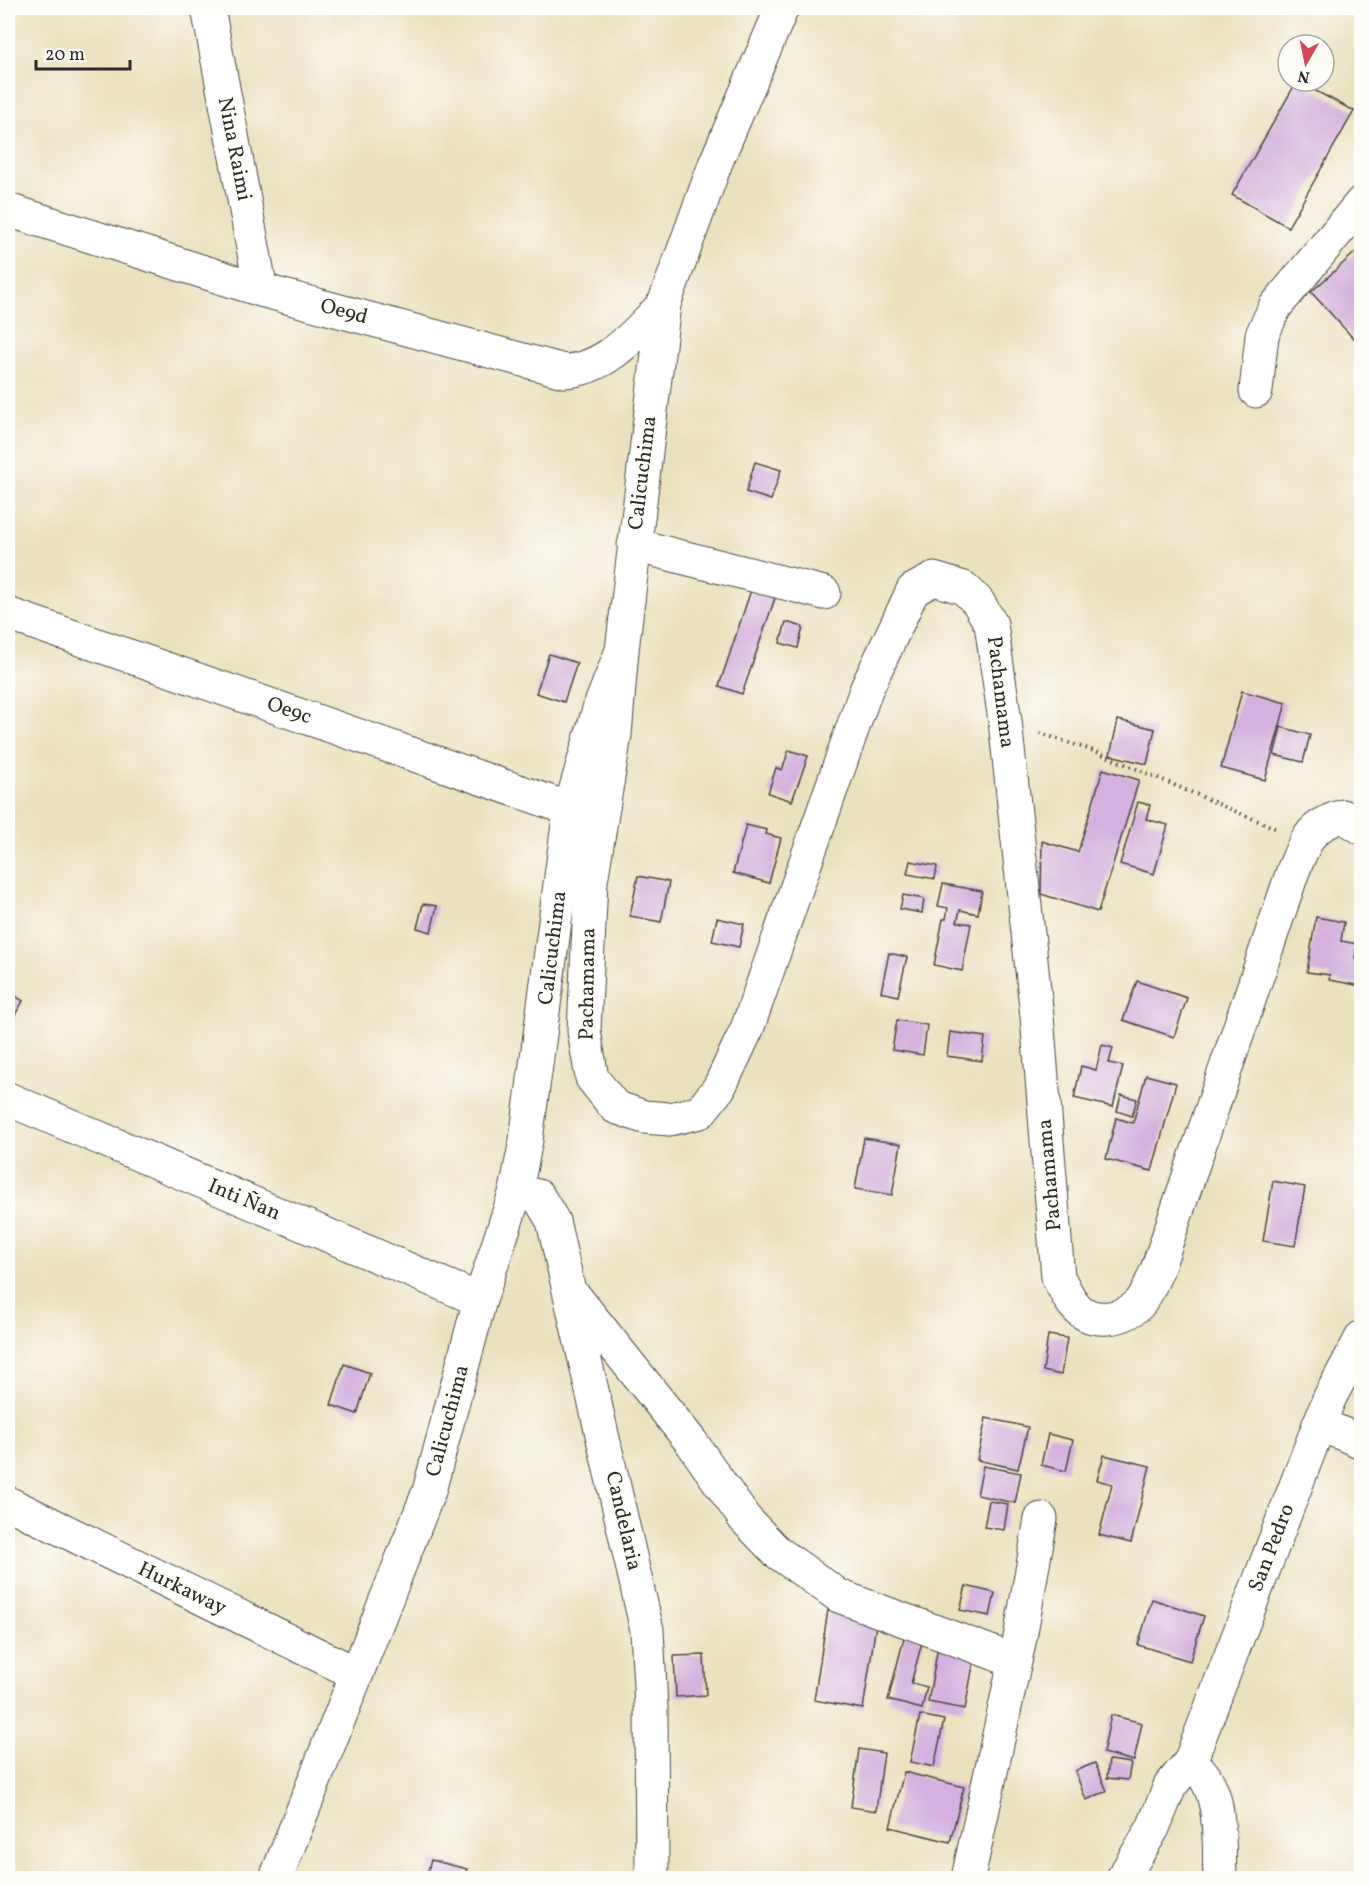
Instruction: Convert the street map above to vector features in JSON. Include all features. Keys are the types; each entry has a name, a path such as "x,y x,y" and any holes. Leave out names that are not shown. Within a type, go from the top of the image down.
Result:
{"street":[{"name":"Nina Raimi","path":"208,8 261,290"},
{"name":"Calicuchima","path":"276,1878 429,1491 480,1300 516,1191 528,1129 570,809 598,709 622,650 664,304 716,162 782,8"},
{"path":"1256,391 1262,335 1275,307 1362,202"},
{"name":"Oe9d","path":"8,210 261,290 564,371 578,371 594,365 632,337 664,304"},
{"path":"634,545 824,593"},
{"name":"Pachamama","path":"622,650 615,735 591,881 584,1031 592,1078 615,1107 644,1116 670,1119 700,1112 719,1088 747,1029 866,690 913,590 934,579 963,588 978,602 991,624 1005,722 1037,1016 1058,1277 1076,1307 1091,1317 1109,1318 1126,1313 1140,1303 1157,1270 1293,871 1305,842 1321,823 1343,816 1362,828"},
{"name":"Oe9c","path":"8,614 570,809"},
{"name":"Inti Ñan","path":"8,1099 480,1300"},
{"name":"Candelaria","path":"516,1191 537,1196 553,1221 647,1630 651,1707 652,1878"},
{"path":"569,1289 692,1443 745,1518 777,1552 839,1596 947,1638 1015,1661"},
{"name":"San Pedro","path":"1190,1761 1329,1399 1362,1337"},
{"path":"1319,1424 1362,1442"},
{"name":"Hurkaway","path":"8,1503 357,1674"},
{"path":"968,1878 1015,1661 1041,1520"},
{"path":"1123,1878 1153,1827 1170,1786 1190,1761 1203,1770 1210,1782 1217,1819 1220,1878"}],"path":[{"path":"1005,722 1097,752 1305,842"}],"building":[{"path":"1290,93 1320,93 1354,111 1288,227 1232,195"},
{"path":"1359,249 1362,252 1362,330 1353,338 1311,292"},
{"path":"755,462 781,470 771,500 746,492"},
{"path":"751,590 775,598 742,694 719,686"},
{"path":"786,622 803,627 798,648 780,643"},
{"path":"549,654 577,663 564,702 536,693"},
{"path":"1242,691 1286,703 1265,780 1221,768"},
{"path":"1118,720 1155,729 1147,764 1110,755"},
{"path":"1281,727 1310,735 1303,762 1274,755"},
{"path":"789,750 808,756 792,801 768,793 776,768 782,770"},
{"path":"1103,769 1139,780 1098,912 1041,894 1042,841 1078,852"},
{"path":"1138,802 1150,805 1146,819 1168,825 1154,874 1120,864"},
{"path":"746,825 767,830 766,834 781,838 769,883 733,873"},
{"path":"910,861 937,866 935,879 907,874"},
{"path":"638,876 669,882 661,922 630,916"},
{"path":"943,884 982,891 978,914 960,910 957,922 971,924 962,971 934,965 943,919 946,919 948,908 938,906"},
{"path":"903,895 924,899 922,913 900,909"},
{"path":"423,904 437,906 431,932 417,928"},
{"path":"1316,917 1344,922 1341,941 1357,944 1355,958 1362,959 1362,986 1329,980 1330,975 1307,972"},
{"path":"717,918 744,924 739,947 712,941"},
{"path":"889,953 907,957 898,996 881,992"},
{"path":"1137,981 1187,998 1174,1037 1123,1020"},
{"path":"8,991 23,1001 8,1027"},
{"path":"897,1020 927,1025 923,1055 892,1050"},
{"path":"950,1032 985,1037 982,1061 947,1056"},
{"path":"1102,1045 1113,1048 1109,1063 1123,1066 1113,1107 1074,1098 1081,1066 1096,1070"},
{"path":"1146,1075 1176,1083 1152,1171 1106,1159 1116,1118 1133,1123"},
{"path":"1121,1095 1137,1099 1132,1116 1117,1111"},
{"path":"864,1138 901,1144 892,1195 855,1189"},
{"path":"1273,1181 1305,1187 1295,1246 1263,1241"},
{"path":"1048,1335 1067,1338 1061,1375 1043,1371"},
{"path":"344,1364 370,1373 357,1414 331,1405"},
{"path":"986,1418 1028,1427 1018,1469 977,1460"},
{"path":"1048,1434 1073,1440 1066,1471 1041,1465"},
{"path":"1104,1455 1150,1466 1131,1543 1099,1535 1112,1484 1097,1480"},
{"path":"983,1466 1021,1473 1015,1503 977,1495"},
{"path":"989,1501 1008,1504 1004,1530 984,1527"},
{"path":"966,1586 995,1593 990,1616 960,1610"},
{"path":"1152,1599 1204,1616 1190,1661 1138,1645"},
{"path":"828,1610 877,1618 863,1709 814,1700"},
{"path":"905,1634 923,1639 911,1683 927,1687 922,1709 888,1700"},
{"path":"938,1647 975,1654 965,1709 928,1702"},
{"path":"704,1655 706,1695 676,1697 674,1656"},
{"path":"920,1715 944,1720 934,1767 910,1762"},
{"path":"1111,1715 1142,1723 1134,1761 1103,1753"},
{"path":"859,1749 884,1753 876,1811 851,1807"},
{"path":"1109,1760 1131,1763 1128,1780 1107,1778"},
{"path":"1095,1763 1107,1791 1086,1800 1075,1771"},
{"path":"904,1772 964,1787 950,1842 890,1827"},
{"path":"431,1860 467,1869 464,1878 426,1878"}]}
